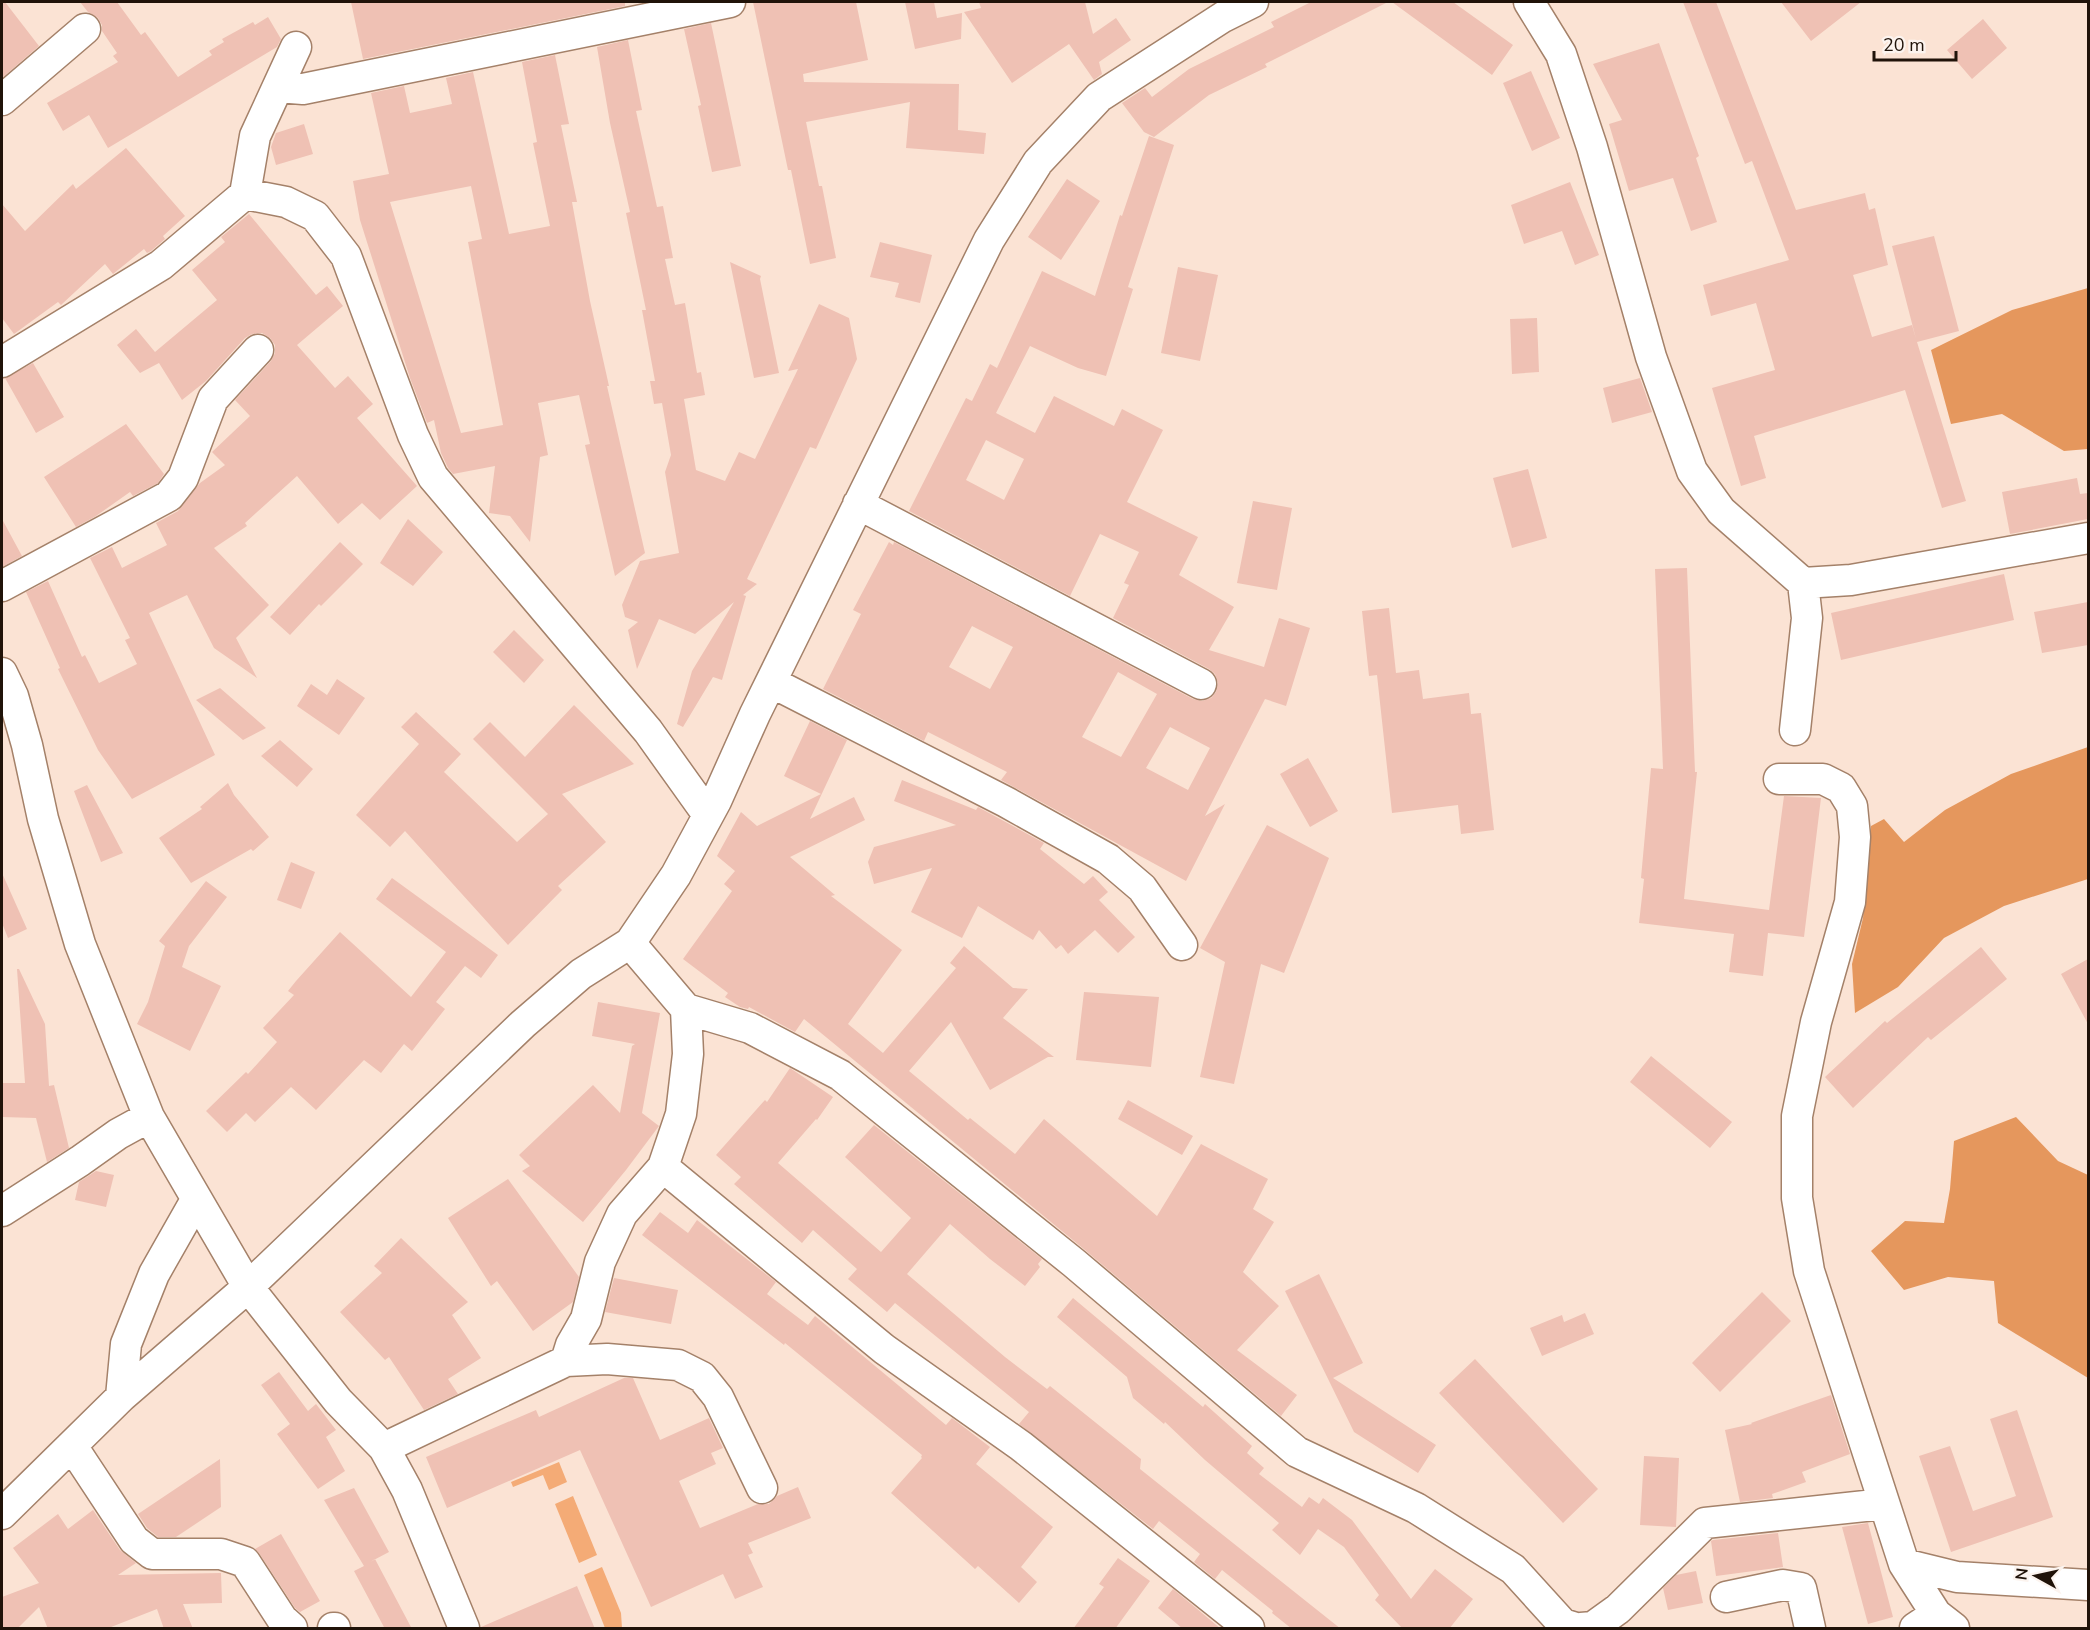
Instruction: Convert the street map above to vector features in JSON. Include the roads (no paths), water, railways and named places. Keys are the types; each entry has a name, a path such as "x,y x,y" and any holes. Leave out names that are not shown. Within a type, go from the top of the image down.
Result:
{"street":[{"path":"278,87 303,88 730,2"},
{"path":"2,1514 121,1397 248,1287 523,1024 581,974 630,944 676,875 708,815 989,240 1038,162 1099,97 1223,17 1253,2"},
{"path":"1529,2 1561,54 1595,159 1651,357 1692,471 1721,511 1803,583 1807,618 1795,730"},
{"path":"2,100 85,29"},
{"path":"2,362 161,265 245,194 255,136 296,47"},
{"path":"245,194 286,202 315,216 346,256 413,435 433,477 648,731 708,815"},
{"path":"2,586 169,496 183,478 213,399 258,350"},
{"path":"858,504 1202,684"},
{"path":"1803,583 1851,580 2088,538"},
{"path":"2,673 13,696 27,745 43,819 80,944 148,1117 248,1287 338,1401 384,1448 407,1490 464,1629"},
{"path":"771,682 1006,802 1108,860 1142,888 1182,945"},
{"path":"1779,779 1823,779 1841,788 1852,806 1855,837 1850,902 1816,1022 1797,1116 1797,1198 1809,1270 1884,1504 1904,1564 1935,1624"},
{"path":"630,944 686,1009 750,1028 840,1075 1074,1263 1297,1452 1416,1508 1504,1563 1513,1569 1563,1624 1576,1629"},
{"path":"566,1360 571,1345 586,1318 600,1262 622,1214 663,1167 681,1114 688,1054 686,1009"},
{"path":"2,1211 118,1134 148,1117"},
{"path":"663,1167 884,1349 1021,1446 1249,1629"},
{"path":"121,1397 126,1344 154,1274 196,1200"},
{"path":"384,1448 566,1360 607,1359 678,1365 702,1377 718,1397 762,1488"},
{"path":"72,1446 134,1540 152,1554 221,1554 245,1562 282,1619 292,1629"},
{"path":"1581,1629 1593,1627 1618,1610 1706,1523 1884,1504"},
{"path":"1904,1564 1957,1577 2088,1585"},
{"path":"1726,1597 1783,1585 1801,1588 1810,1629"}]}
